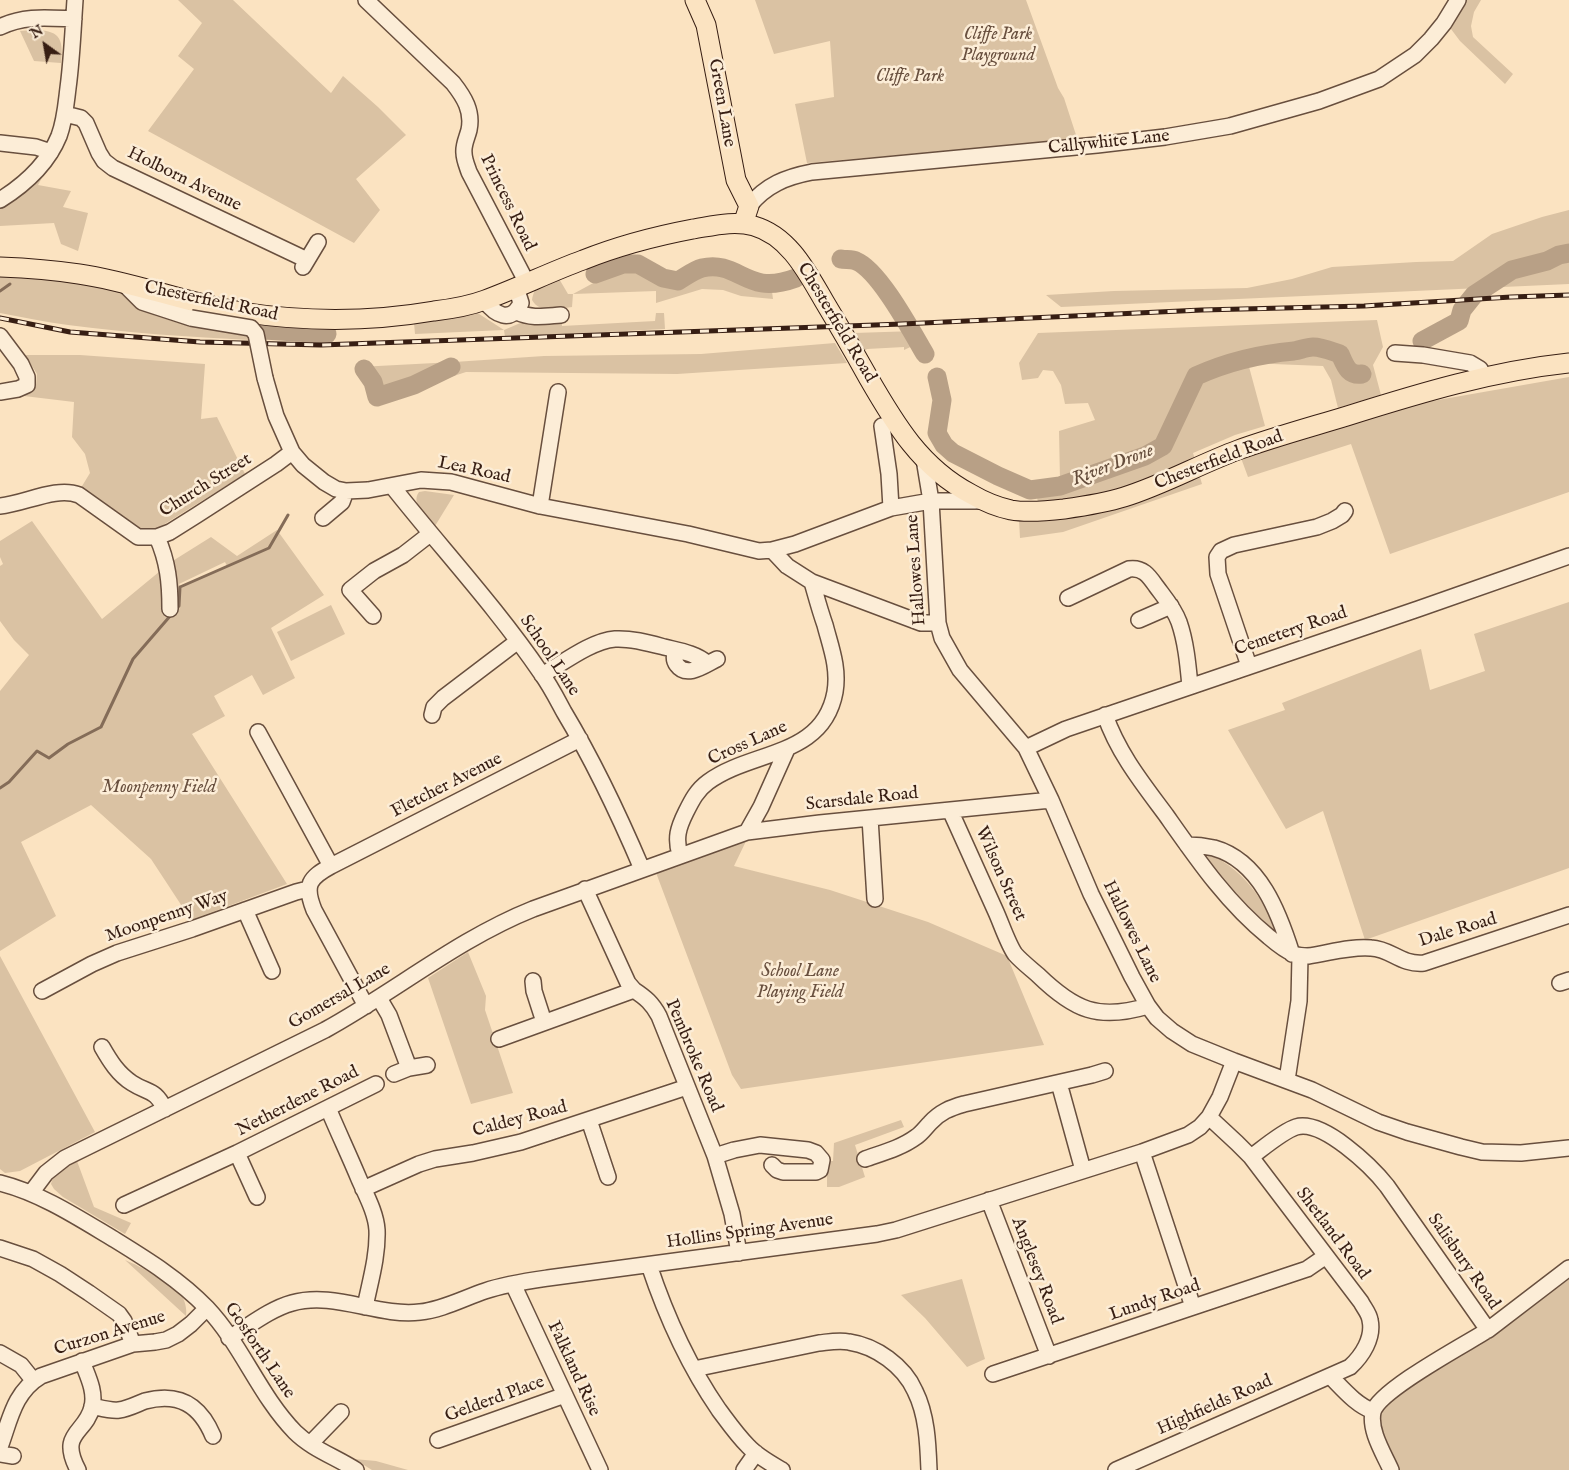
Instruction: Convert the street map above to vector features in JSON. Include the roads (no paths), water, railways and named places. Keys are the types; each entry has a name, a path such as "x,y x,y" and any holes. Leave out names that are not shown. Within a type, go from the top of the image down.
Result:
{"main road":[{"name":"Green Lane","path":"695,0 706,25 736,180 749,206"},
{"name":"Callywhite Lane","path":"743,224 749,206"},
{"name":"Chesterfield Road","path":"0,267 79,274 239,312 298,319 341,320 406,316 460,307 484,300 615,248 681,231 713,226 743,224 754,226 765,230 801,261 880,397 899,427 924,460 958,487 984,501 1012,510 1024,511 1047,511 1090,506 1126,497 1237,451 1428,390 1484,376 1569,363"}],"street":[{"path":"0,200 12,192 42,163 59,136 65,114 75,0"},
{"name":"Princess Road","path":"366,0 453,83 463,95 470,117 464,146 464,156 469,172 522,285"},
{"name":"Callywhite Lane","path":"749,206 759,194 769,187 798,174 1174,136 1230,126 1319,101 1379,79 1415,55 1431,40 1458,0"},
{"path":"0,27 22,19 74,19"},
{"name":"Holborn Avenue","path":"65,114 81,118 86,123 99,153 104,161 113,168 305,264 318,242"},
{"path":"0,143 36,147 50,152"},
{"name":"Lea Road","path":"123,284 142,302 192,318 251,328 256,334 265,378 276,416 292,452 303,465 336,489 346,491 368,490 421,480 451,482 540,506 688,534 759,550 772,550 795,544 891,508 932,501 984,501"},
{"path":"517,312 521,303 522,285"},
{"path":"484,300 491,310 498,314 505,315 517,312 532,316 561,315"},
{"path":"0,336 21,364 27,376 27,385 18,389 0,392"},
{"path":"1395,353 1470,362 1480,369 1484,376"},
{"path":"540,506 558,392"},
{"path":"882,426 889,474 891,508"},
{"name":"Church Street","path":"0,506 37,497 71,492 138,537 157,537 170,532 269,469 292,452"},
{"name":"Hallowes Lane","path":"924,460 932,501 938,623 942,638 960,670 1026,748 1051,800 1104,923 1148,1006 1157,1018 1172,1032 1192,1044 1312,1090 1378,1122 1407,1132 1482,1152 1521,1153 1569,1148"},
{"name":"School Lane","path":"392,486 518,641 542,675 580,739 628,835 642,869"},
{"path":"324,518 342,502 346,491"},
{"path":"1250,666 1218,574 1217,557 1221,551 1234,545 1317,527 1332,521 1345,511"},
{"path":"373,616 350,590 374,571 403,555 430,534"},
{"path":"157,537 170,580 170,610"},
{"path":"772,550 787,566 812,582 921,623 938,623"},
{"name":"Cemetery Road","path":"1026,748 1066,729 1418,610 1569,556"},
{"path":"1068,598 1129,569 1136,568 1148,575 1171,606 1178,621 1184,640 1190,686"},
{"name":"Cross Lane","path":"680,855 676,839 678,830 693,797 700,789 709,781 724,773 787,749 806,738 824,720 830,708 835,693 837,672 812,582"},
{"path":"1139,620 1171,606"},
{"path":"542,675 601,642 614,639 641,642 712,661"},
{"path":"432,716 434,707 444,698 518,641"},
{"path":"1106,715 1113,736 1128,762 1213,880 1256,926 1280,946 1296,955"},
{"path":"258,732 331,866"},
{"name":"Fletcher Avenue","path":"308,889 312,880 318,874 331,866 580,739"},
{"path":"746,832 761,807 787,749"},
{"name":"Scarsdale Road","path":"680,855 746,832 1051,800"},
{"name":"Wilson Street","path":"950,810 1015,953 1052,989 1080,1007 1099,1012 1114,1012 1131,1011 1148,1006"},
{"path":"870,818 875,899"},
{"path":"1187,845 1214,848 1235,859 1250,870 1276,910 1296,955 1300,1001 1287,1080"},
{"name":"Gomersal Lane","path":"31,1194 46,1173 65,1158 278,1054 372,1002 436,960 499,924 524,912 680,855"},
{"path":"308,889 309,898 314,910 372,1002 390,1015 409,1068"},
{"name":"Moonpenny Way","path":"42,991 117,953 308,889"},
{"path":"499,1038 634,990 628,983 585,890"},
{"path":"245,910 272,971"},
{"name":"Dale Road","path":"1296,955 1373,948 1384,950 1403,961 1413,964 1424,963 1569,915"},
{"path":"533,982 544,1022"},
{"name":"Pembroke Road","path":"634,990 653,1004 659,1016 715,1156 730,1205 739,1253"},
{"path":"102,1047 111,1064 118,1071 133,1084 155,1093 165,1109"},
{"name":"Hollins Spring Avenue","path":"230,1338 279,1308 309,1300 323,1300 396,1313 422,1312 487,1290 513,1284 877,1234 922,1222 1142,1152 1188,1135 1200,1127 1209,1117 1220,1097 1234,1061"},
{"path":"394,1074 409,1068 427,1065"},
{"path":"864,1159 914,1139 945,1109 1106,1071"},
{"path":"1059,1083 1083,1170"},
{"name":"Netherdene Road","path":"124,1205 237,1153 376,1084"},
{"name":"Caldey Road","path":"363,1189 419,1164 435,1159 494,1149 687,1087"},
{"path":"328,1108 374,1215 377,1244 365,1307"},
{"name":"Shetland Road","path":"1209,1117 1250,1157 1368,1314 1371,1329 1368,1341 1358,1360 1350,1367 1330,1376"},
{"path":"589,1120 608,1177"},
{"name":"Salisbury Road","path":"1250,1157 1287,1131 1296,1127 1306,1126 1323,1132 1351,1150 1375,1170 1488,1330 1412,1376 1388,1394 1374,1411"},
{"path":"715,1156 760,1145 808,1150 816,1153 822,1160 820,1170 816,1172 783,1172 777,1170 772,1165"},
{"path":"1142,1152 1193,1308"},
{"name":"Netherdene Road","path":"237,1153 257,1197"},
{"name":"Gosforth Lane","path":"0,1183 31,1194 69,1212 174,1278 207,1308 230,1338 272,1405 297,1434 310,1444 356,1470"},
{"name":"Anglesey Road","path":"989,1200 1049,1356"},
{"path":"0,1248 33,1259 89,1292 119,1314 124,1321 133,1344"},
{"name":"Lundy Road","path":"993,1374 1308,1269 1326,1256"},
{"path":"649,1265 661,1300 676,1334 694,1369 715,1403 737,1434 756,1453 782,1470"},
{"path":"1488,1330 1569,1268"},
{"name":"Falkland Rise","path":"513,1284 600,1470"},
{"name":"Curzon Avenue","path":"0,1447 18,1397 33,1380 133,1344 166,1340 191,1324 207,1308"},
{"path":"694,1369 835,1341 848,1341 874,1350 892,1363 908,1379 915,1390 927,1438 929,1470"},
{"path":"0,1353 21,1365 33,1380"},
{"path":"78,1470 72,1456 72,1439 89,1415 93,1395 82,1361"},
{"path":"1330,1376 1357,1402 1374,1411 1375,1432 1392,1470"},
{"name":"Highfields Road","path":"1116,1470 1144,1465 1330,1376"},
{"name":"Gelderd Place","path":"438,1440 565,1395"},
{"path":"92,1406 117,1410 153,1399 175,1399 186,1402 194,1407 205,1420 213,1436"},
{"path":"310,1444 341,1412"},
{"path":"744,1470 756,1453"}],"waterway":[{"name":"River Drone","path":"1422,341 1459,321 1462,310 1474,295 1512,270 1569,253"},
{"name":"River Drone","path":"841,259 856,261 875,276 904,317 925,354"},
{"name":"River Drone","path":"595,274 623,264 638,264 663,278 678,281 699,269 711,267 727,269 762,283 779,283 796,278"},
{"name":"River Drone","path":"0,291 10,284"},
{"name":"River Drone","path":"264,330 327,334"},
{"name":"River Drone","path":"937,377 942,400 937,433 944,445 953,453 1030,490 1060,486 1145,456 1163,446 1196,376 1220,367 1269,354 1313,347 1323,348 1340,354 1345,366 1350,371 1362,374"},
{"name":"River Drone","path":"364,369 373,382 377,397 414,385 451,367"},
{"path":"175,610 179,606 180,587 269,548 288,515"},
{"path":"0,788 9,782 37,751 49,758 68,744 101,727 133,659 171,615"}],"railway":[{"path":"0,318 70,332 200,342 321,345 902,324 1202,310 1364,306 1569,295"}],"park label":[{"name":"Cliffe Park Playground","path":"998,45"},
{"name":"Cliffe Park","path":"910,77"},
{"name":"Moonpenny Field","path":"159,788"},
{"name":"School Lane Playing Field","path":"800,982"}]}
